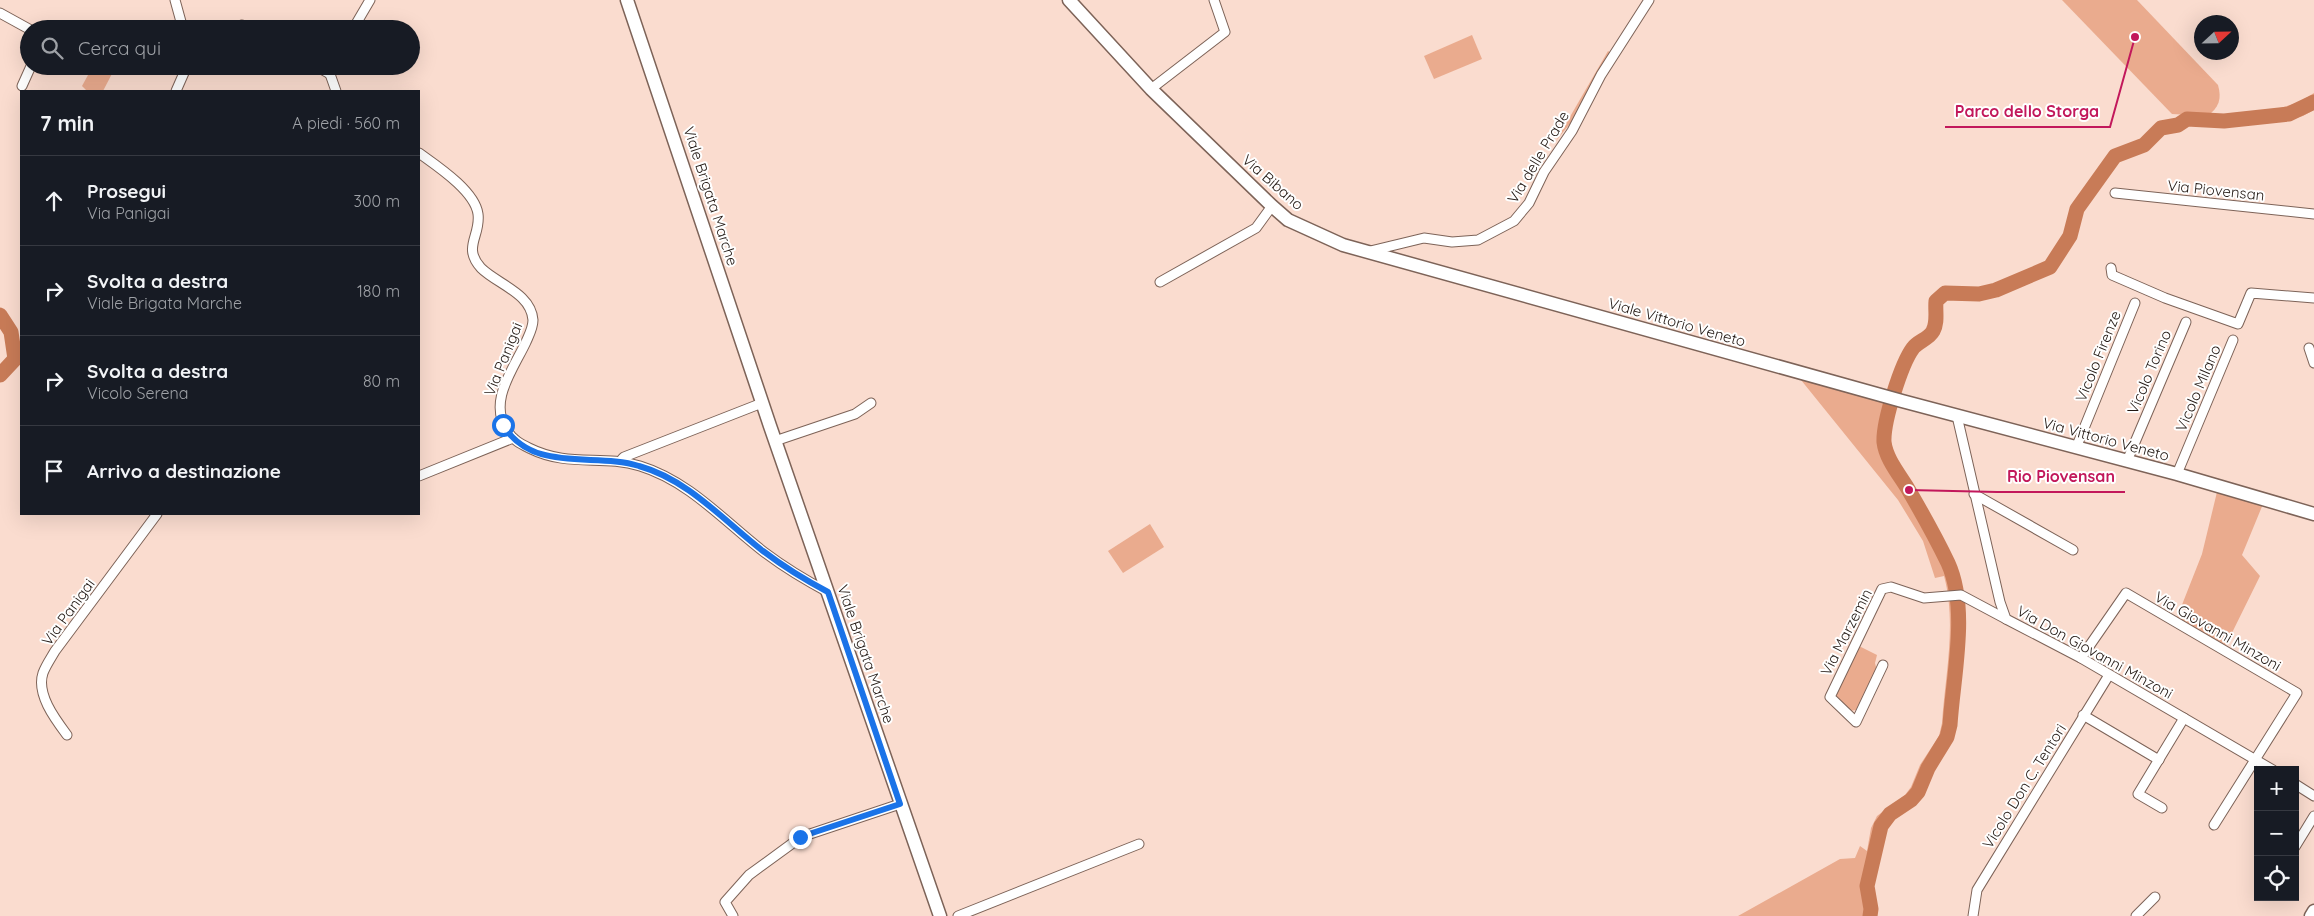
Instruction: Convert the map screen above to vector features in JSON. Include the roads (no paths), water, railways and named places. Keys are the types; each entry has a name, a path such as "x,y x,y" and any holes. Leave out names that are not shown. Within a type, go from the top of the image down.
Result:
{"street":[{"path":"175,0 181,20"},
{"path":"358,20 370,0"},
{"name":"Viale Brigata Marche","path":"627,0 774,441 940,916"},
{"name":"Via Bibano","path":"1069,0 1151,89 1288,220 1312,232 1366,252 1456,278"},
{"path":"1151,89 1225,32 1214,0"},
{"name":"Via delle Prade","path":"1366,252 1424,238 1452,242 1478,240 1514,221 1529,203 1544,172 1572,131 1601,75 1648,0"},
{"path":"0,12 20,24"},
{"path":"22,86 27,75"},
{"path":"176,90 183,75"},
{"path":"332,75 336,90"},
{"name":"Via Panigai","path":"421,158 451,177 475,205 478,222 471,248 476,262 482,269 518,295 532,314 532,328 503,389 499,407 500,416 513,438 532,450 558,458 628,463 654,471 695,495 763,551 796,575 828,592"},
{"name":"Via Piovensan","path":"2115,194 2314,214"},
{"path":"1160,282 1256,228 1272,206"},
{"path":"2111,268 2112,275 2165,298 2238,324 2252,292 2314,298"},
{"name":"Viale Vittorio Veneto","path":"1456,278 1888,398"},
{"name":"Vicolo Firenze","path":"2076,448 2135,303"},
{"name":"Vicolo Torino","path":"2127,461 2186,322"},
{"name":"Vicolo Milano","path":"2177,474 2233,340"},
{"path":"2309,348 2314,363"},
{"name":"Via Vittorio Veneto","path":"1888,398 2177,474 2314,514"},
{"path":"622,459 624,456 762,403"},
{"path":"774,441 855,414 871,404"},
{"name":"Via Don Giovanni Minzoni","path":"1957,416 2000,602 2006,619 2081,658 2267,766"},
{"path":"420,476 513,438"},
{"path":"1974,494 2073,550"},
{"name":"Via Panigai","path":"67,735 45,698 42,687 43,673 55,651 156,515"},
{"name":"Via Marzemin","path":"1883,665 1856,722 1830,697 1882,589 1891,587 1924,598 1961,595 2006,619"},
{"name":"Via Giovanni Minzoni","path":"2081,658 2126,593 2297,693 2256,759"},
{"name":"Vicolo Don C. Tentori","path":"1972,916 1977,890 2109,675"},
{"path":"2084,715 2159,760"},
{"path":"2162,808 2138,794 2184,718"},
{"path":"2214,825 2256,759"},
{"path":"2299,787 2314,796"},
{"path":"733,916 725,902 749,875 800,837 900,804"},
{"path":"2299,841 2314,816"},
{"path":"958,916 1139,844"},
{"path":"2136,916 2155,897"},
{"path":"2311,916 2314,912"}],"waterway":[{"path":"1870,916 1871,909 1867,886 1881,826 1890,814 1911,800 1918,792 1928,768 1947,737 1950,725 1959,622 1958,601 1954,581 1948,563 1934,535 1890,460 1884,442 1886,421 1903,367 1913,348 1929,336 1935,328 1936,301 1945,293 1979,294 1996,290 2050,267 2070,236 2077,209 2115,156 2144,145 2161,128 2178,125 2187,119 2224,121 2289,114 2314,102"},
{"path":"0,315 11,332 15,359 0,375"}],"place":[{"name":"Parco dello Storga","path":"2135,37"},
{"name":"Rio Piovensan","path":"1909,490"}]}
